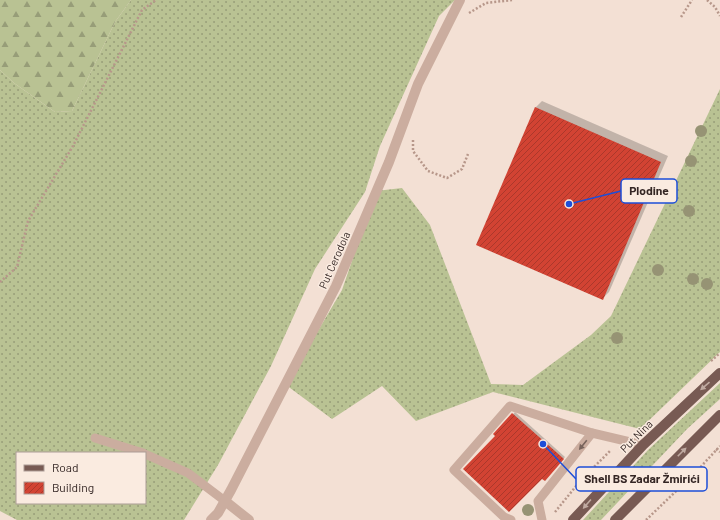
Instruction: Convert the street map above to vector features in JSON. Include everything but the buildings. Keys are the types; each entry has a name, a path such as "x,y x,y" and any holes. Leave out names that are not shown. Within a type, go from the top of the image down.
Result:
{"main road":[{"name":"Put Nina","path":"573,520 642,445 720,373"},
{"path":"615,520 720,415"}],"street":[{"name":"Put Cerodola","path":"211,520 218,513 225,500 336,286 389,162 418,84 460,0"},
{"path":"225,500 249,520"}],"lane":[{"path":"511,520 504,517 454,470 510,406 592,433 642,445"},
{"path":"542,520 538,501 592,433"},
{"path":"95,438 141,452"},
{"path":"146,454 188,473 225,500"}],"path":[{"path":"0,282 17,267 28,221 73,146 142,10 156,0"},
{"path":"468,14 486,3 512,0"},
{"path":"681,17 692,0"},
{"path":"707,0 720,16"},
{"path":"413,139 413,152 428,171 447,178 462,168 468,154"},
{"path":"646,520 695,473 720,446"},
{"path":"716,449 720,452"}],"green space":[{"path":"0,0 131,0 115,22 72,111 55,112 14,83 0,70"},
{"path":"131,0 455,0 439,16 380,146 365,192 315,269 271,366 218,465 184,520 17,520 0,511 0,70 14,83 55,112 72,111 115,22"},
{"path":"720,89 720,352 640,429 493,392 416,421 382,386 332,419 286,385 342,290 376,191 402,188 430,225 491,384 523,385 591,335 611,316"},
{"path":"720,383 720,399 687,429 601,520 583,520 648,450"}],"place":[{"name":"Plodine","path":"569,204"},
{"name":"Shell BS Zadar Žmirići","path":"543,444"}]}
